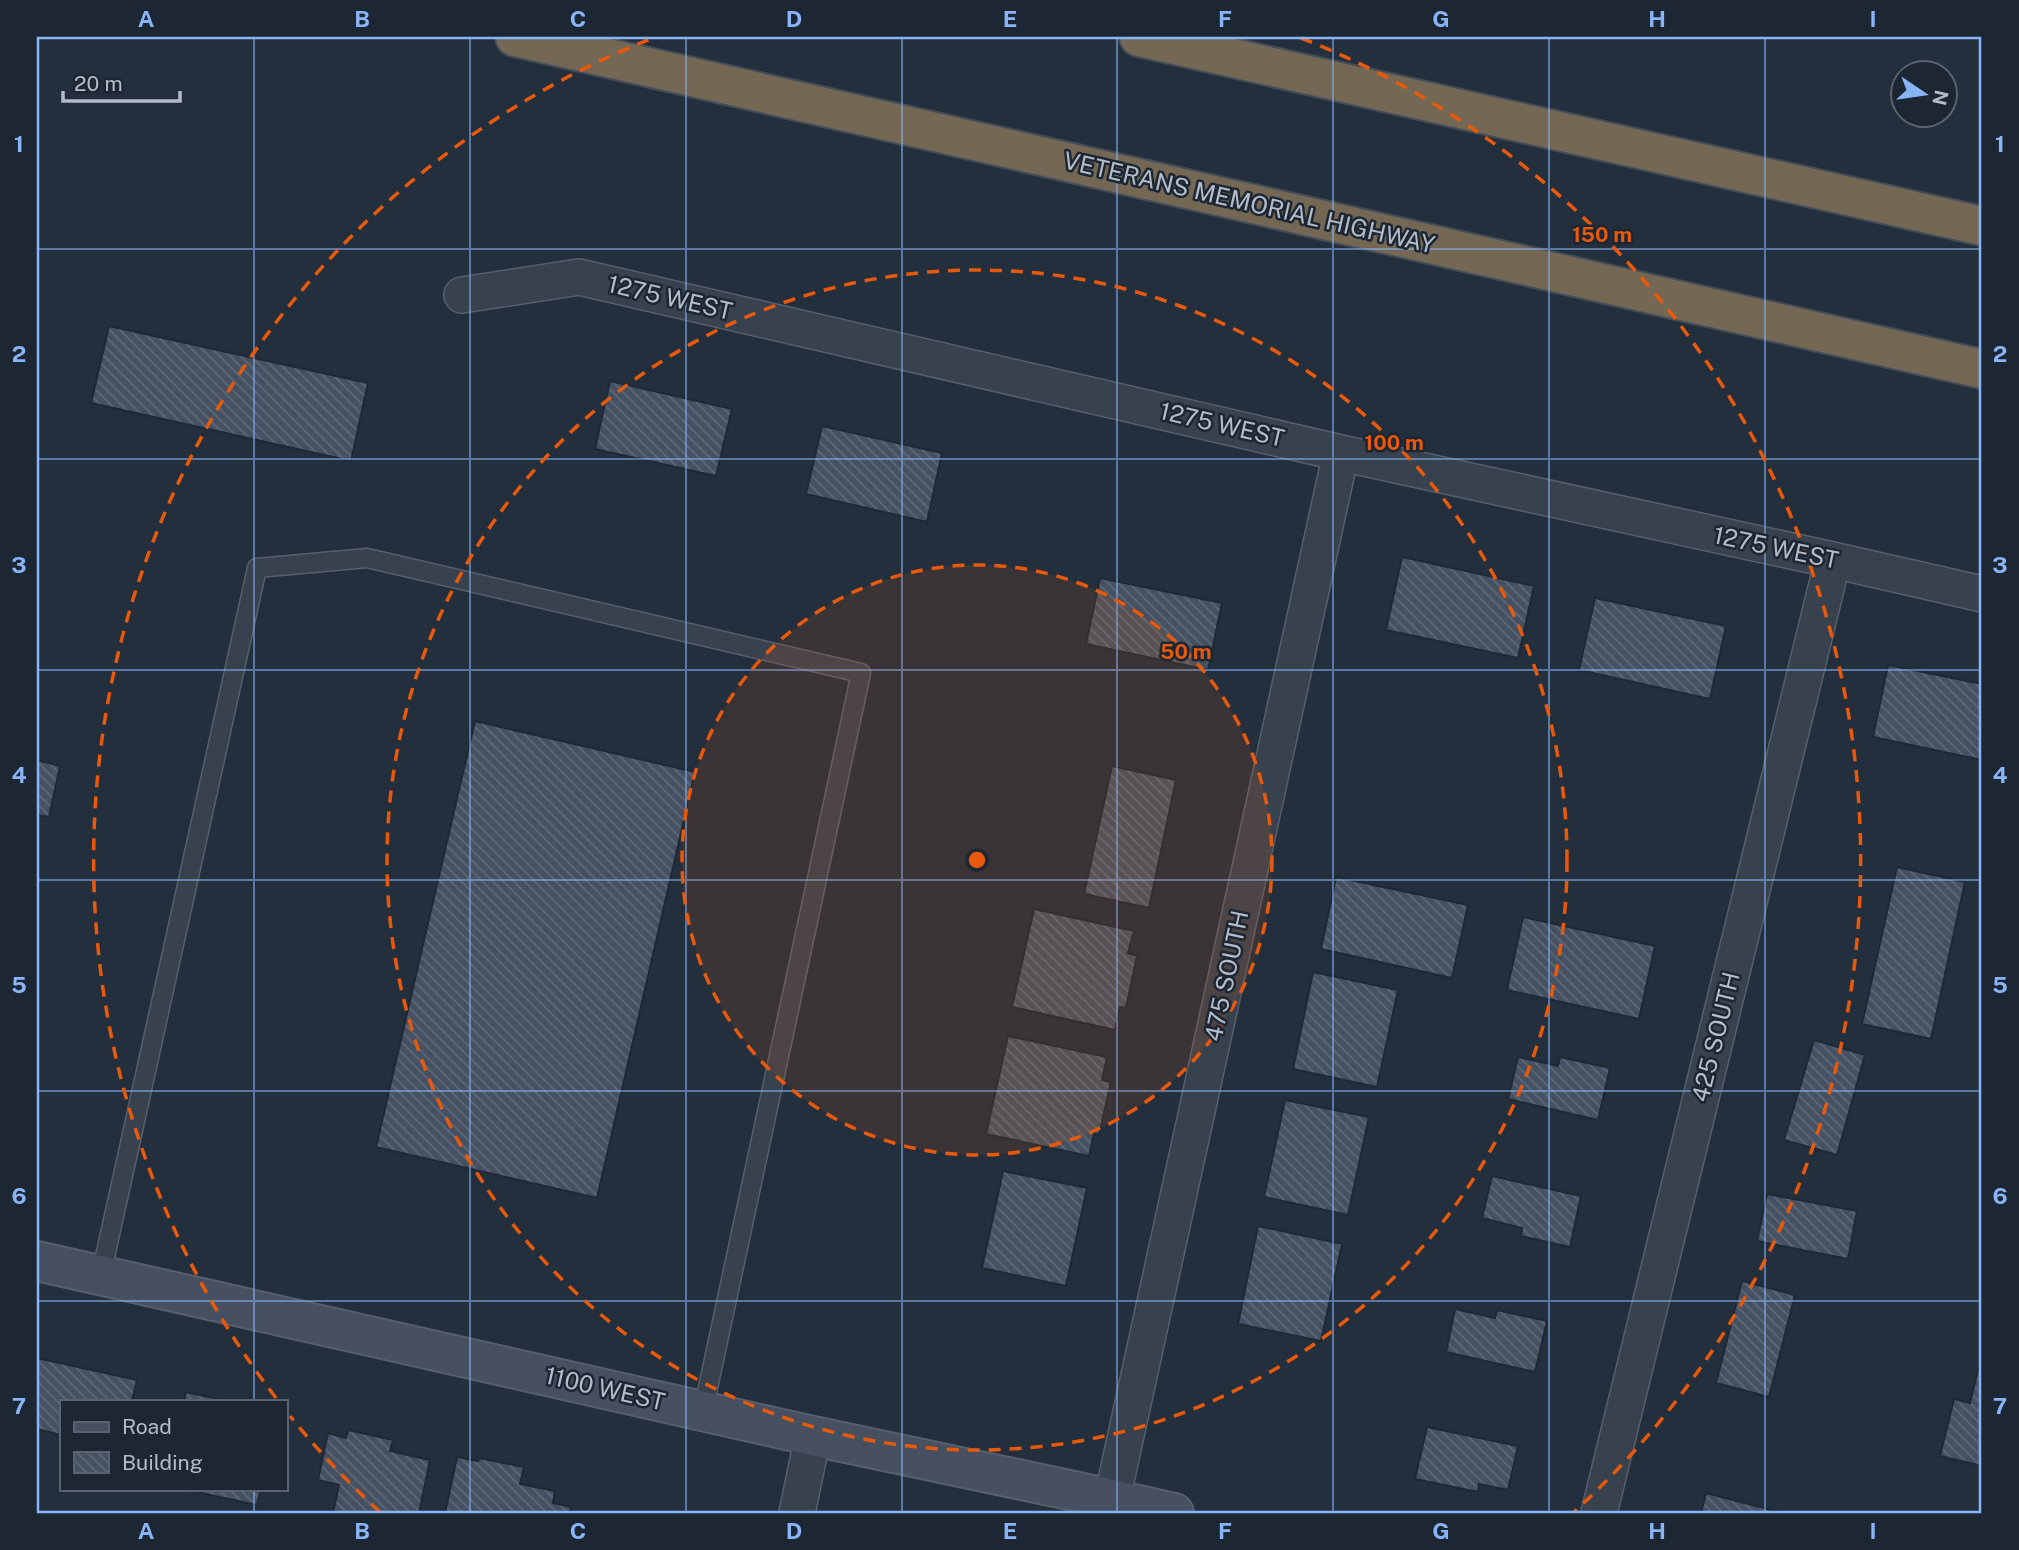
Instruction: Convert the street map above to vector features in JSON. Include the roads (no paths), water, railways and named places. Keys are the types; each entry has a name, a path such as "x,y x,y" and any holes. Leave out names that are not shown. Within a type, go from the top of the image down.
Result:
{"highway":[{"name":"VETERANS MEMORIAL HIGHWAY","path":"515,37 1982,369"},
{"path":"1139,37 1982,226"}],"street":[{"name":"1275 WEST","path":"462,295 579,277 1341,453 1982,594"},
{"name":"475 SOUTH","path":"1112,1499 1341,453"},
{"name":"425 SOUTH","path":"1599,1513 1833,560"},
{"name":"1100 WEST","path":"37,1261 813,1436 1174,1513"},
{"path":"797,1513 813,1436"}],"lane":[{"path":"101,1275 257,568 367,558 861,673 703,1411"}]}
